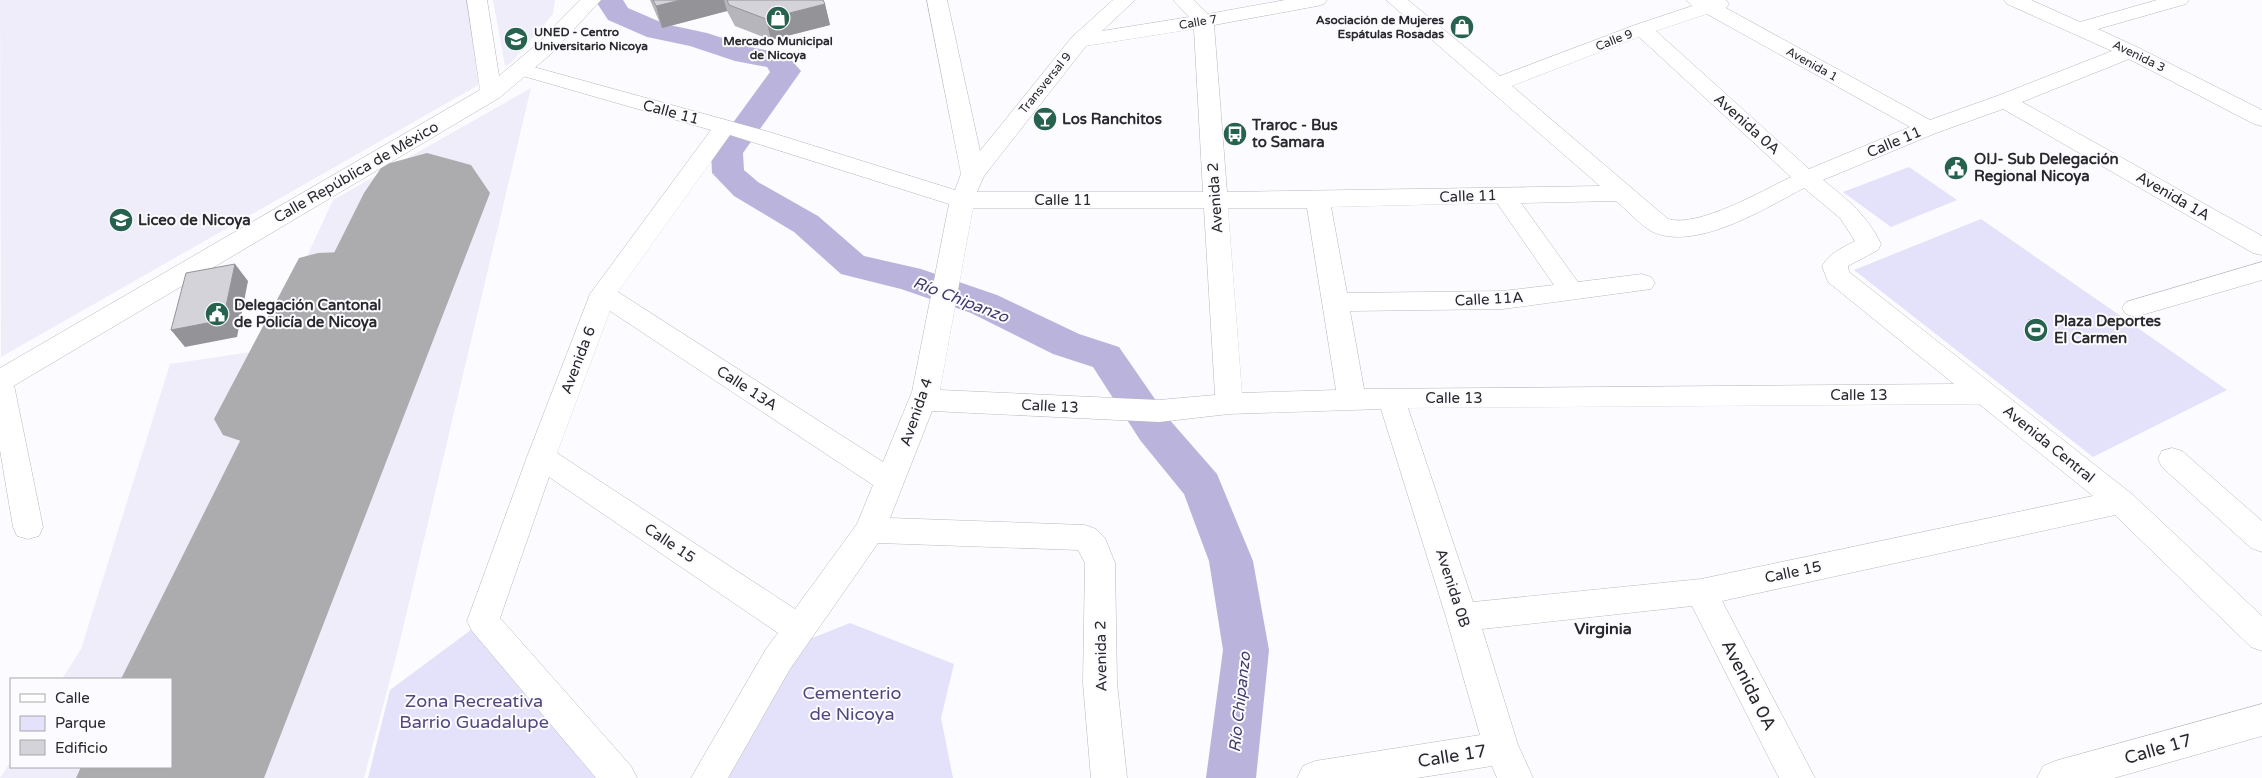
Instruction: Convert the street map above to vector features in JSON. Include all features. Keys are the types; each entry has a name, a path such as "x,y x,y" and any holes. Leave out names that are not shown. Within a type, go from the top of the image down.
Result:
{"street":[{"path":"477,0 491,93"},
{"name":"Calle República de México","path":"0,383 491,93 523,70 550,45 590,0"},
{"path":"937,0 972,174"},
{"name":"Transversal 9","path":"972,174 1079,41 1125,0"},
{"path":"1183,0 1204,21"},
{"name":"Calle 7","path":"1079,41 1204,21 1317,0"},
{"path":"1396,0 1497,84 1622,193"},
{"name":"Calle 9","path":"1497,84 1703,4 1733,0"},
{"name":"Avenida 3","path":"2014,0 2130,51 2262,119"},
{"path":"2080,28 2167,1"},
{"name":"Avenida 1","path":"1703,4 1928,128"},
{"name":"Avenida 2","path":"1204,21 1229,404"},
{"name":"Avenida 0A","path":"1642,29 1852,217 1865,231 1869,244 1839,260"},
{"name":"Calle 11","path":"523,70 758,136 962,200 1318,200 1622,193 1659,225 1673,229 1696,227 1733,214 1807,178 1928,128 2005,101 2130,51"},
{"name":"Avenida 1A","path":"2005,101 2262,247"},
{"name":"Avenida 6","path":"619,778 483,621 541,457 603,294 729,128"},
{"name":"Avenida 4","path":"709,778 778,658 870,530 926,392 962,200 972,174"},
{"path":"1503,195 1572,292"},
{"path":"1318,200 1352,400"},
{"name":"Avenida Central","path":"1839,260 1835,266 1837,276 2121,502 2262,637"},
{"path":"2135,308 2262,271"},
{"name":"Calle 11A","path":"1335,302 1503,300 1642,283"},
{"name":"Calle 13A","path":"603,294 890,481"},
{"path":"0,383 28,527"},
{"name":"Calle 13","path":"923,400 1159,411 1229,404 1392,398 1986,394"},
{"name":"Avenida 0B","path":"1392,398 1462,617 1501,748 1515,778"},
{"name":"Calle 15","path":"541,457 799,629"},
{"path":"2172,459 2262,539"},
{"name":"Calle 15","path":"1462,617 1701,592 2121,502"},
{"name":"Avenida 2","path":"870,530 1085,538 1094,547 1100,563 1100,683 1109,778"},
{"name":"Avenida 0A","path":"1701,592 1797,778"},
{"name":"Calle 17","path":"2055,778 2262,720"},
{"name":"Calle 17","path":"1315,778 1501,748"}],"shaded area":[{"name":"Liceo de Nicoya","path":"0,0 467,0 482,83 1,357"},
{"name":"UNED - Centro Universitario Nicoya","path":"493,0 555,0 553,14 510,64 505,66"},
{"path":"531,88 398,649 364,778 0,778 10,763 10,768 172,768 172,678 63,678 81,649 170,364 264,350 333,200"}],"green space":[{"path":"1909,167 1957,200 1891,227 1843,192"},
{"name":"Plaza Deportes El Carmen","path":"1981,219 2227,390 2093,457 1854,270"},
{"name":"Zona Recreativa Barrio Guadalupe","path":"483,621 619,778 368,778 390,690"},
{"name":"Cementerio de Nicoya","path":"850,623 954,664 941,718 953,778 727,778 800,643"}],"building":[{"path":"653,0 681,0 656,6"},
{"path":"727,0 823,0 825,4 766,19 729,5"},
{"path":"235,264 223,320 171,330 186,273"}],"waterway":[{"name":"Río Chipanzo","path":"609,0 618,14 657,31 697,39 745,55 776,60 786,71 727,153 728,173 746,189 806,224 853,266 908,278 984,304 1066,344 1106,357 1154,429 1202,486 1231,561 1246,650 1231,778"}],"taxiway":[{"path":"331,411 244,419 318,271 393,268"}],"runway":[{"path":"170,778 427,193"}],"place":[{"name":"Mercado Municipal de Nicoya","path":"778,18"},
{"name":"Asociación de Mujeres Espátulas Rosadas","path":"1462,27"},
{"name":"UNED - Centro Universitario Nicoya","path":"516,39"},
{"name":"Los Ranchitos","path":"1045,119"},
{"name":"Traroc - Bus to Samara","path":"1235,134"},
{"name":"OIJ- Sub Delegación Regional Nicoya","path":"1956,168"},
{"name":"Liceo de Nicoya","path":"121,220"},
{"name":"Delegación Cantonal de Policía de Nicoya","path":"217,314"},
{"name":"Plaza Deportes El Carmen","path":"2036,330"}],"district":[{"name":"Virginia","path":"1603,628"}]}
